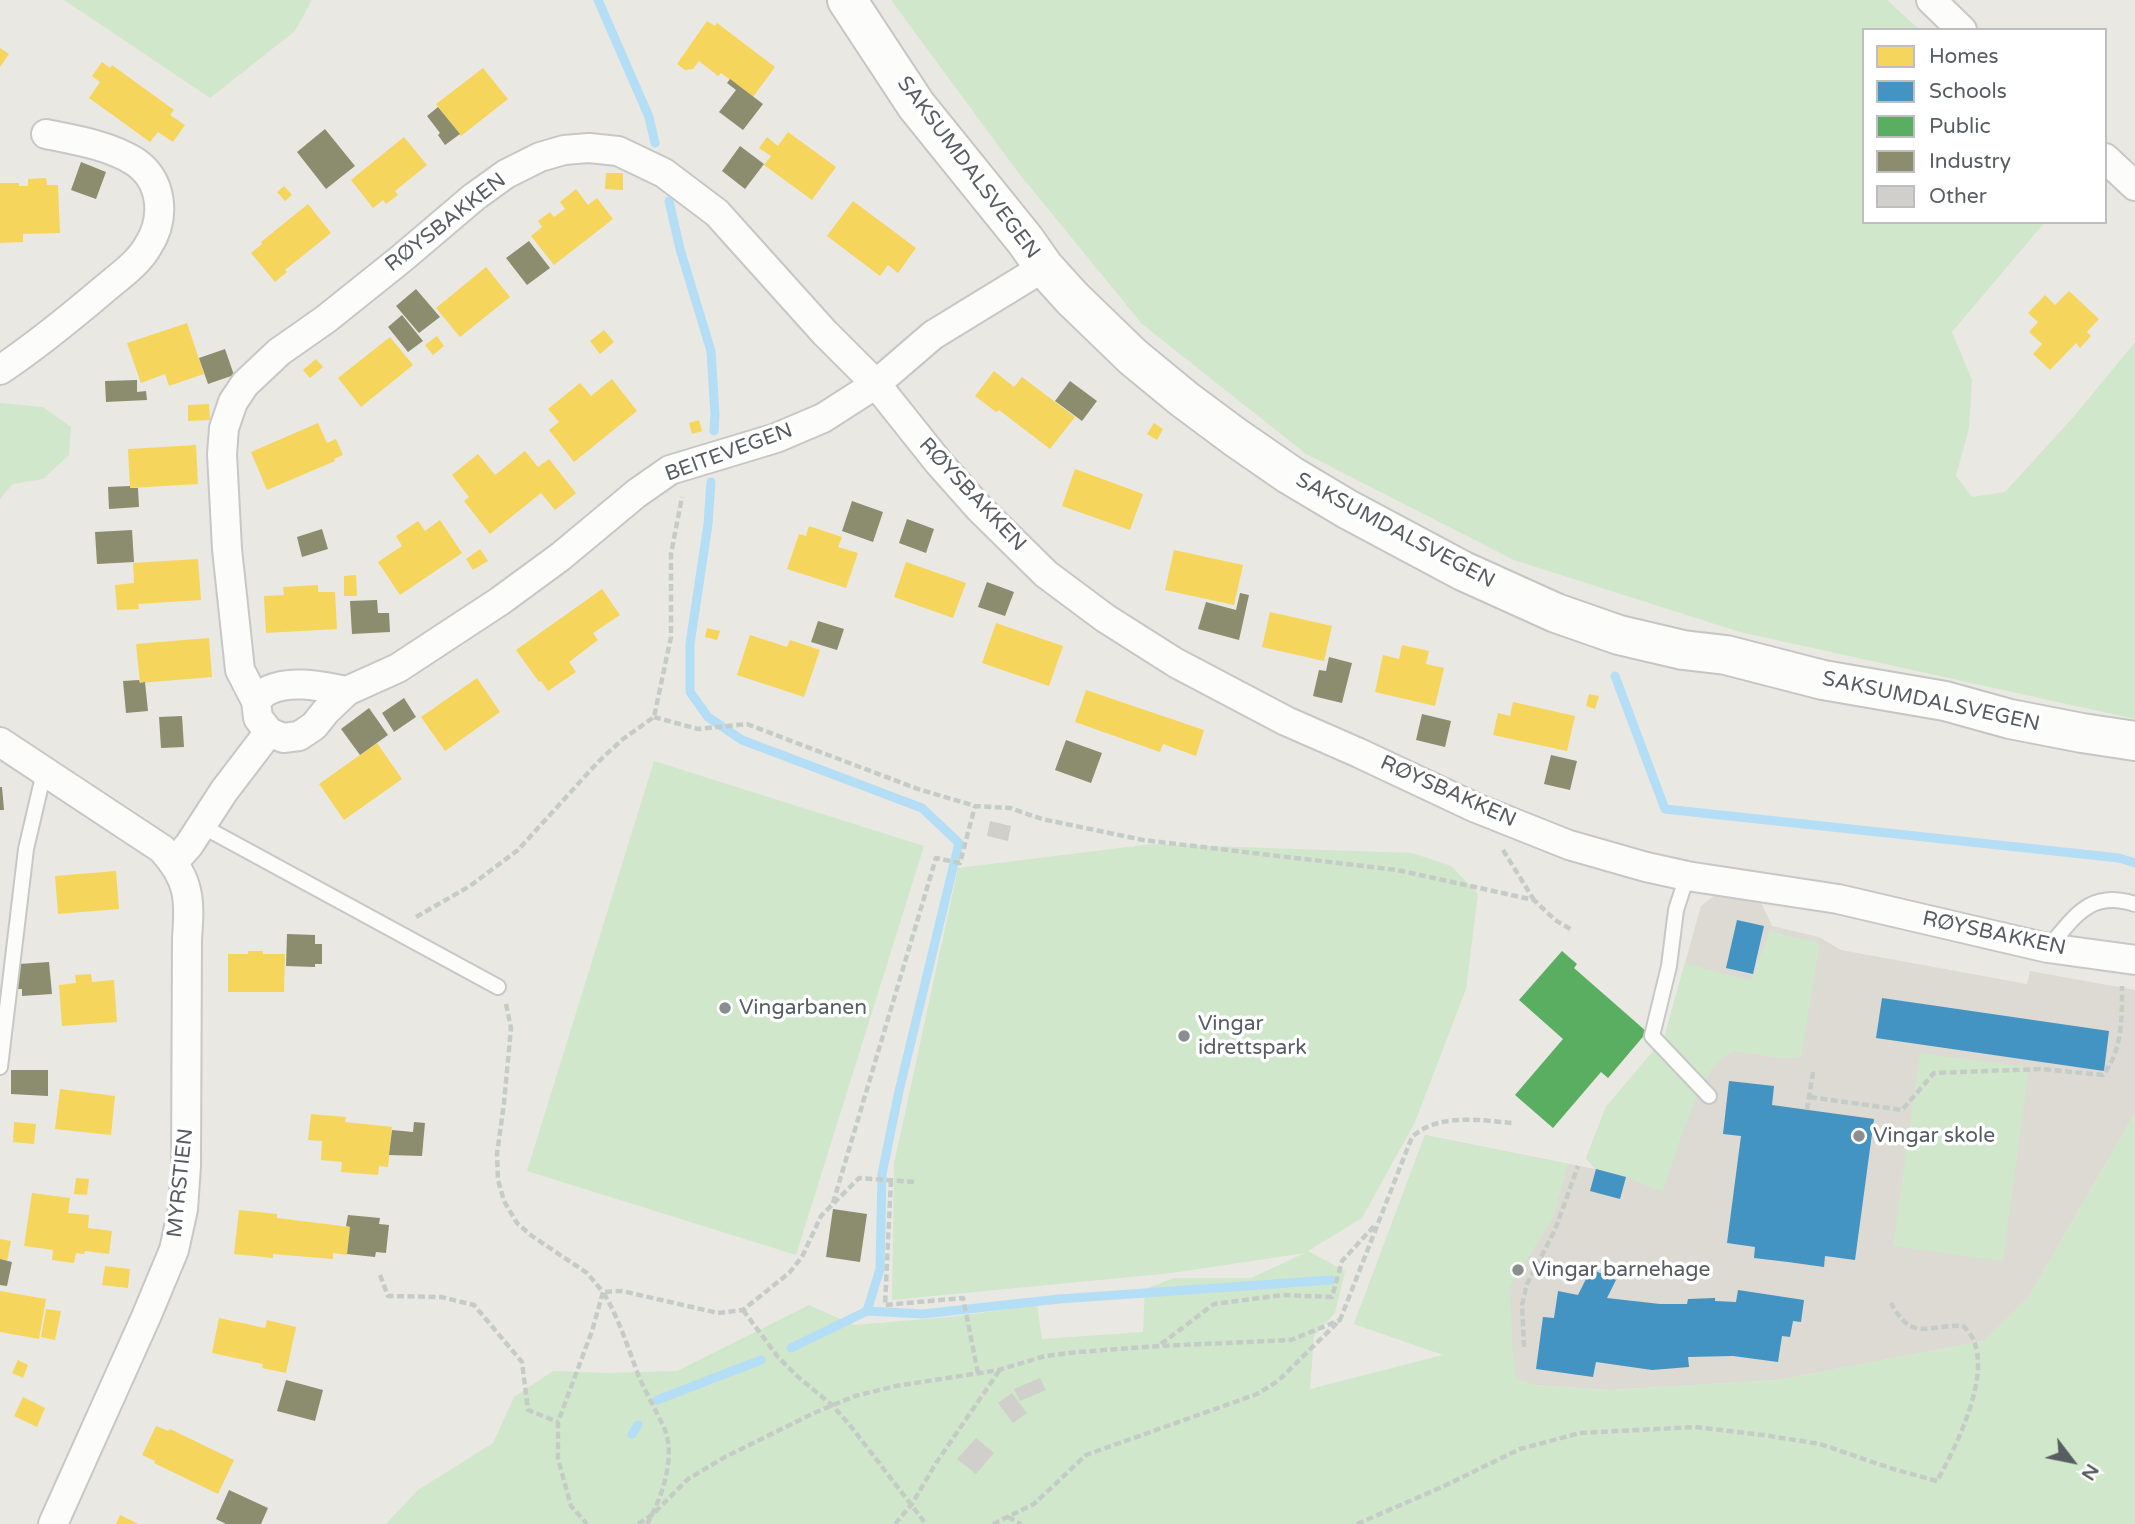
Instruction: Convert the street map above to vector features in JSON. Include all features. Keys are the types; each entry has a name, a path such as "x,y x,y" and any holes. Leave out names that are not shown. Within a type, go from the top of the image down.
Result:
{"main road":[{"name":"SAKSUMDALSVEGEN","path":"847,0 916,105 1044,267 1072,298 1133,357 1184,399 1290,475 1348,509 1463,571 1544,608 1619,635 1683,650 1726,655 1823,680 1945,701 2046,726 2135,741"}],"street":[{"path":"1931,0 1960,28"},
{"path":"0,370 47,337 129,268 147,248 157,230 161,210 158,191 147,172 135,162 85,142 46,134"},
{"name":"RØYSBAKKEN","path":"256,701 240,670 227,548 222,454 224,428 233,402 245,384 279,352 326,319 474,197 506,174 564,150 589,148 618,151 664,173 717,213 824,332 876,384 979,508 1046,573 1105,618 1176,663 1286,721 1476,808 1569,845 1687,876 1838,899 2048,948 2128,960"},
{"path":"2107,160 2135,186"},
{"name":"BEITEVEGEN","path":"269,732 283,738 299,736 314,726 347,691 398,667 500,601 670,470 776,438 823,418 876,384 933,335 1044,267"},
{"path":"0,742 162,849 174,862 269,732 258,718 256,701 267,690 283,685 311,685 347,691"},
{"name":"MYRSTIEN","path":"53,1524 174,1250 183,1209 186,1166 187,939 190,904 182,877 174,862"}],"lane":[{"path":"0,1067 26,849 44,772"},
{"path":"202,826 498,987"},
{"path":"1687,876 1676,910 1669,966 1652,1036 1709,1096"},
{"path":"2048,948 2081,910 2101,901 2135,904"}],"path":[{"path":"381,923 418,916 489,872 518,850 598,762 623,739 654,717 671,637 671,554 681,500 694,463"},
{"path":"654,717 698,729 747,724 915,788 975,806 1010,808 1042,819 1143,841 1397,870 1534,900"},
{"path":"833,1204 936,858 960,863 975,806"},
{"path":"1512,821 1500,844 1534,900 1555,920 1572,930"},
{"path":"1810,1097 1902,1110 1934,1073 2041,1069 2104,1075 2111,1065 2122,1030 2128,960"},
{"path":"498,987 508,1006 511,1028 497,1154 498,1180 505,1201 517,1223 587,1273 603,1292 614,1310 647,1397 666,1433 668,1460 664,1488 653,1515 638,1524"},
{"path":"1807,1110 1813,1072"},
{"path":"993,1524 1034,1504 1086,1455 1256,1394 1278,1381 1340,1320 1412,1137 1422,1128 1435,1123 1476,1119 1512,1123"},
{"path":"1524,1347 1522,1305 1527,1284 1555,1230 1578,1166"},
{"path":"603,1292 622,1291 718,1313 743,1310 796,1265 821,1216 859,1178 914,1182"},
{"path":"888,1179 885,1305 963,1298 978,1373"},
{"path":"1159,1346 1214,1304 1283,1295 1332,1297 1342,1261 1378,1222"},
{"path":"380,1275 388,1296 441,1297 474,1305 522,1362 528,1410 558,1422"},
{"path":"587,1524 571,1506 558,1459 558,1422 592,1331 603,1292"},
{"path":"1357,1524 1520,1449 1580,1433 1695,1427 1763,1435 1820,1444 1937,1481 1950,1459 1969,1412 1978,1378 1977,1350 1973,1337 1963,1326 1918,1329 1905,1324 1891,1303"},
{"path":"743,1310 778,1357 832,1405 926,1524"},
{"path":"647,1524 688,1479 725,1457 855,1396 896,1386 999,1370 1045,1356 1159,1346 1291,1340 1340,1320"},
{"path":"895,1524 912,1504 999,1370"},
{"path":"1008,1517 1021,1524"}],"shaded area":[{"name":"Vingar skole","path":"1727,891 1759,898 1772,926 1819,937 1841,950 2027,984 2030,971 2135,990 2135,1113 2028,1298 1984,1341 1778,1380 1609,1390 1534,1385 1354,1324 1425,1135 1595,1169 1586,1158 1606,1107 1664,1038 1701,906 1715,895"}],"green space":[{"path":"64,0 312,0 295,31 210,98"},
{"path":"891,0 1887,0 1918,28 1862,28 1862,224 2043,224 1952,332 1972,380 1969,428 1956,476 1972,497 2005,492 2076,414 2135,342 2135,719 1740,632 1514,560 1306,454 1142,324 1017,171"},
{"path":"0,403 43,407 71,427 69,455 43,479 13,484 0,499"},
{"name":"Vingarbanen","path":"654,761 924,846 796,1255 527,1171"},
{"path":"1152,844 1412,853 1451,866 1478,894 1466,989 1415,1122 1362,1218 1308,1251 1345,1271 1335,1313 1314,1336 1310,1389 1443,1355 1354,1324 1425,1135 1568,1164 1554,1216 1510,1287 1516,1378 1534,1385 1609,1390 1778,1380 1984,1341 2028,1298 2135,1113 2135,1524 386,1524 418,1490 493,1443 514,1397 553,1371 677,1371 809,1305 854,1325 951,1317 1037,1305 1042,1339 1143,1332 1145,1289 1174,1278 1251,1278 1305,1253 1172,1273 892,1300 894,1164 958,868"},
{"path":"1770,931 1820,943 1801,1057 1779,1058 1734,1051 1720,1060 1711,1070 1695,1102 1663,1192 1626,1177 1596,1169 1586,1159 1606,1107 1664,1038 1685,963 1750,981"},
{"path":"1920,1053 2029,1067 2003,1261 1893,1246"}],"building: Homes":[{"path":"707,21 715,26 717,23 775,67 753,97 721,73 718,76 699,61 693,69 685,70 677,64"},
{"path":"0,48 9,54 0,67"},
{"path":"102,62 110,68 112,65 174,110 170,115 185,125 173,142 158,132 150,142 89,98 100,82 92,76"},
{"path":"483,68 508,99 461,136 436,104"},
{"path":"788,132 836,167 812,200 764,165 771,156 759,148 767,137 778,146"},
{"path":"404,137 427,165 395,191 398,195 386,204 383,200 373,208 351,180"},
{"path":"606,173 623,173 623,190 605,189"},
{"path":"46,178 47,185 58,185 60,233 23,234 23,242 0,243 0,183 28,186 28,179"},
{"path":"284,186 292,195 285,201 277,192"},
{"path":"576,189 588,205 597,198 613,219 554,265 531,236 542,227 538,221 550,212 554,217 565,209 560,202"},
{"path":"853,201 916,248 898,273 888,265 880,276 827,236"},
{"path":"308,204 331,233 285,270 287,272 275,282 251,253"},
{"path":"486,267 510,297 460,337 436,308"},
{"path":"2069,291 2099,319 2087,332 2091,336 2080,348 2076,343 2050,370 2033,354 2042,344 2029,332 2038,322 2028,313 2045,295 2055,305"},
{"path":"187,323 204,374 169,386 165,374 141,383 127,343"},
{"path":"604,330 614,342 600,354 590,341"},
{"path":"437,336 444,346 433,355 425,345"},
{"path":"390,337 413,365 361,407 338,378"},
{"path":"316,359 323,367 310,378 303,370"},
{"path":"994,371 1014,387 1022,377 1075,417 1050,449 999,410 996,412 975,396"},
{"path":"612,379 637,411 574,462 549,430 559,422 548,409 580,383 591,396"},
{"path":"209,404 210,420 188,421 188,405"},
{"path":"699,420 702,431 692,434 689,423"},
{"path":"318,423 327,443 336,439 343,455 334,459 335,461 267,490 251,452"},
{"path":"1154,423 1163,429 1157,440 1147,434"},
{"path":"196,445 198,484 130,488 128,449"},
{"path":"525,451 538,467 549,459 576,493 555,510 541,493 490,534 464,501 469,497 452,475 478,454 495,475"},
{"path":"1075,469 1143,494 1130,530 1062,506"},
{"path":"440,520 462,553 400,595 378,562 402,546 396,536 418,521 425,531"},
{"path":"809,526 842,537 838,547 858,553 846,588 787,569 799,534 806,536"},
{"path":"480,549 488,561 473,570 466,559"},
{"path":"1174,550 1243,565 1234,605 1165,590"},
{"path":"198,559 201,600 138,604 139,609 117,610 115,585 134,583 133,563"},
{"path":"906,562 966,583 953,618 894,597"},
{"path":"356,575 357,596 344,596 344,576"},
{"path":"318,585 318,592 335,592 337,629 266,633 264,596 284,595 283,587"},
{"path":"602,589 620,615 593,633 598,640 569,662 576,672 548,691 516,650"},
{"path":"1270,612 1332,626 1324,661 1262,647"},
{"path":"996,623 1063,646 1049,686 982,663"},
{"path":"707,628 720,631 717,640 705,637"},
{"path":"750,635 787,647 790,640 820,650 804,697 737,675"},
{"path":"209,638 212,677 140,683 136,644"},
{"path":"1402,645 1429,651 1426,664 1444,668 1435,706 1375,692 1383,655 1399,659"},
{"path":"477,678 500,712 445,751 421,717"},
{"path":"1086,690 1204,730 1196,756 1163,744 1160,752 1075,722"},
{"path":"1589,694 1599,696 1595,709 1586,706"},
{"path":"1513,702 1575,716 1567,751 1493,735 1498,713 1510,716"},
{"path":"377,743 402,779 344,820 319,784"},
{"path":"116,871 119,909 58,914 55,876"},
{"path":"248,951 285,954 284,992 228,992 228,954 248,954"},
{"path":"91,974 92,982 114,980 117,1022 62,1026 59,985 76,983 75,975"},
{"path":"60,1089 115,1096 111,1135 55,1129"},
{"path":"311,1114 346,1117 345,1122 392,1127 388,1167 379,1166 378,1175 341,1172 342,1162 321,1160 322,1141 308,1140"},
{"path":"14,1122 36,1124 34,1144 13,1142"},
{"path":"76,1178 89,1179 87,1195 74,1194"},
{"path":"32,1193 70,1198 68,1213 89,1215 88,1228 112,1231 109,1254 85,1251 84,1254 76,1253 74,1263 52,1260 53,1250 24,1246"},
{"path":"239,1210 277,1214 277,1218 350,1227 347,1255 333,1253 333,1259 234,1254"},
{"path":"0,1239 11,1241 7,1261 0,1259"},
{"path":"105,1266 130,1269 128,1288 102,1285"},
{"path":"0,1291 46,1299 39,1339 0,1332"},
{"path":"46,1309 61,1311 55,1340 41,1337"},
{"path":"219,1318 265,1328 267,1320 296,1327 286,1373 262,1368 263,1364 212,1353"},
{"path":"18,1360 28,1365 23,1378 12,1373"},
{"path":"23,1397 45,1408 37,1427 14,1416"},
{"path":"156,1426 168,1431 170,1429 234,1460 218,1494 142,1455"},
{"path":"120,1515 138,1524 116,1524"}],"building: Schools":[{"path":"1737,920 1764,926 1753,974 1726,968"},
{"path":"1882,998 2109,1031 2104,1071 1876,1038"},
{"path":"1729,1081 1774,1086 1772,1105 1874,1119 1855,1260 1825,1256 1824,1267 1754,1258 1755,1247 1727,1243 1741,1136 1723,1134"},
{"path":"1596,1169 1626,1177 1620,1199 1590,1191"},
{"path":"1591,1269 1616,1280 1607,1298 1660,1304 1687,1304 1688,1299 1715,1298 1715,1301 1736,1302 1738,1290 1804,1300 1801,1322 1793,1321 1790,1337 1782,1336 1778,1362 1733,1356 1688,1357 1689,1367 1652,1370 1596,1362 1593,1377 1536,1369 1543,1317 1554,1318 1558,1291 1578,1295"}],"building: Public":[{"path":"1562,951 1577,964 1574,968 1647,1032 1608,1078 1601,1072 1553,1128 1515,1095 1563,1039 1519,1000"}],"building: Industry":[{"path":"730,79 763,104 743,130 719,112 736,90 727,83"},
{"path":"438,107 460,134 445,145 427,116"},
{"path":"325,129 355,166 326,189 297,152"},
{"path":"740,146 764,164 745,189 722,171"},
{"path":"81,162 106,172 96,199 71,190"},
{"path":"529,241 550,268 527,285 506,258"},
{"path":"416,289 440,317 419,333 396,306"},
{"path":"402,315 423,341 408,352 388,327"},
{"path":"225,349 234,375 208,384 199,358"},
{"path":"137,380 137,392 146,391 147,400 106,402 105,381"},
{"path":"1070,381 1097,401 1082,421 1055,401"},
{"path":"108,487 138,488 139,507 109,509"},
{"path":"852,501 883,512 873,542 842,531"},
{"path":"907,519 934,529 926,553 899,543"},
{"path":"322,529 328,549 302,557 297,537"},
{"path":"132,530 134,562 97,564 95,532"},
{"path":"987,582 1014,592 1005,616 978,607"},
{"path":"1240,593 1249,595 1239,640 1198,629 1206,602 1236,610"},
{"path":"377,600 378,613 389,613 390,632 352,634 350,601"},
{"path":"818,621 844,629 837,650 811,642"},
{"path":"1329,657 1352,663 1342,703 1313,696 1319,670 1326,671"},
{"path":"139,680 140,683 145,682 148,711 126,713 123,681"},
{"path":"404,698 416,717 394,732 382,713"},
{"path":"369,708 388,735 360,755 341,729"},
{"path":"1422,714 1451,721 1445,747 1416,740"},
{"path":"182,716 184,747 161,748 159,717"},
{"path":"1066,740 1102,753 1091,783 1055,770"},
{"path":"1551,755 1577,761 1570,790 1544,784"},
{"path":"2,787 4,810 0,810"},
{"path":"287,934 315,935 315,944 322,944 322,964 315,964 315,967 286,966"},
{"path":"49,962 52,994 22,996 22,989 17,989 16,974 20,974 19,964"},
{"path":"11,1070 48,1070 48,1096 11,1094"},
{"path":"414,1122 425,1123 422,1156 389,1155 392,1130 413,1132"},
{"path":"833,1209 867,1214 860,1262 826,1257"},
{"path":"348,1215 380,1218 379,1224 389,1225 386,1253 376,1252 375,1257 347,1254 350,1227 346,1226"},
{"path":"0,1259 12,1262 7,1286 0,1285"},
{"path":"286,1380 323,1390 315,1421 277,1411"},
{"path":"229,1490 268,1508 261,1524 226,1524 216,1519"}],"building: Other":[{"path":"990,821 1011,826 1008,841 987,836"},
{"path":"1040,1378 1046,1390 1020,1401 1014,1389"},
{"path":"1012,1393 1027,1413 1013,1423 998,1403"},
{"path":"976,1438 994,1453 976,1474 957,1459"}],"waterway":[{"path":"598,0 649,117 655,143"},
{"path":"669,201 680,249 711,351 714,431"},
{"path":"711,482 708,524 690,644 690,692 708,717 742,740 922,808 959,843 899,1091 882,1174 880,1269 867,1311 791,1348"},
{"path":"1615,676 1665,809 2119,858 2135,863"},
{"path":"867,1311 923,1314 1059,1299 1331,1280"},
{"path":"657,1400 761,1360"},
{"path":"632,1434 638,1425"}],"place":[{"name":"Vingarbanen","path":"725,1008"},
{"name":"Vingar idrettspark","path":"1184,1036"},
{"name":"Vingar skole","path":"1859,1136"},
{"name":"Vingar barnehage","path":"1518,1270"}]}
